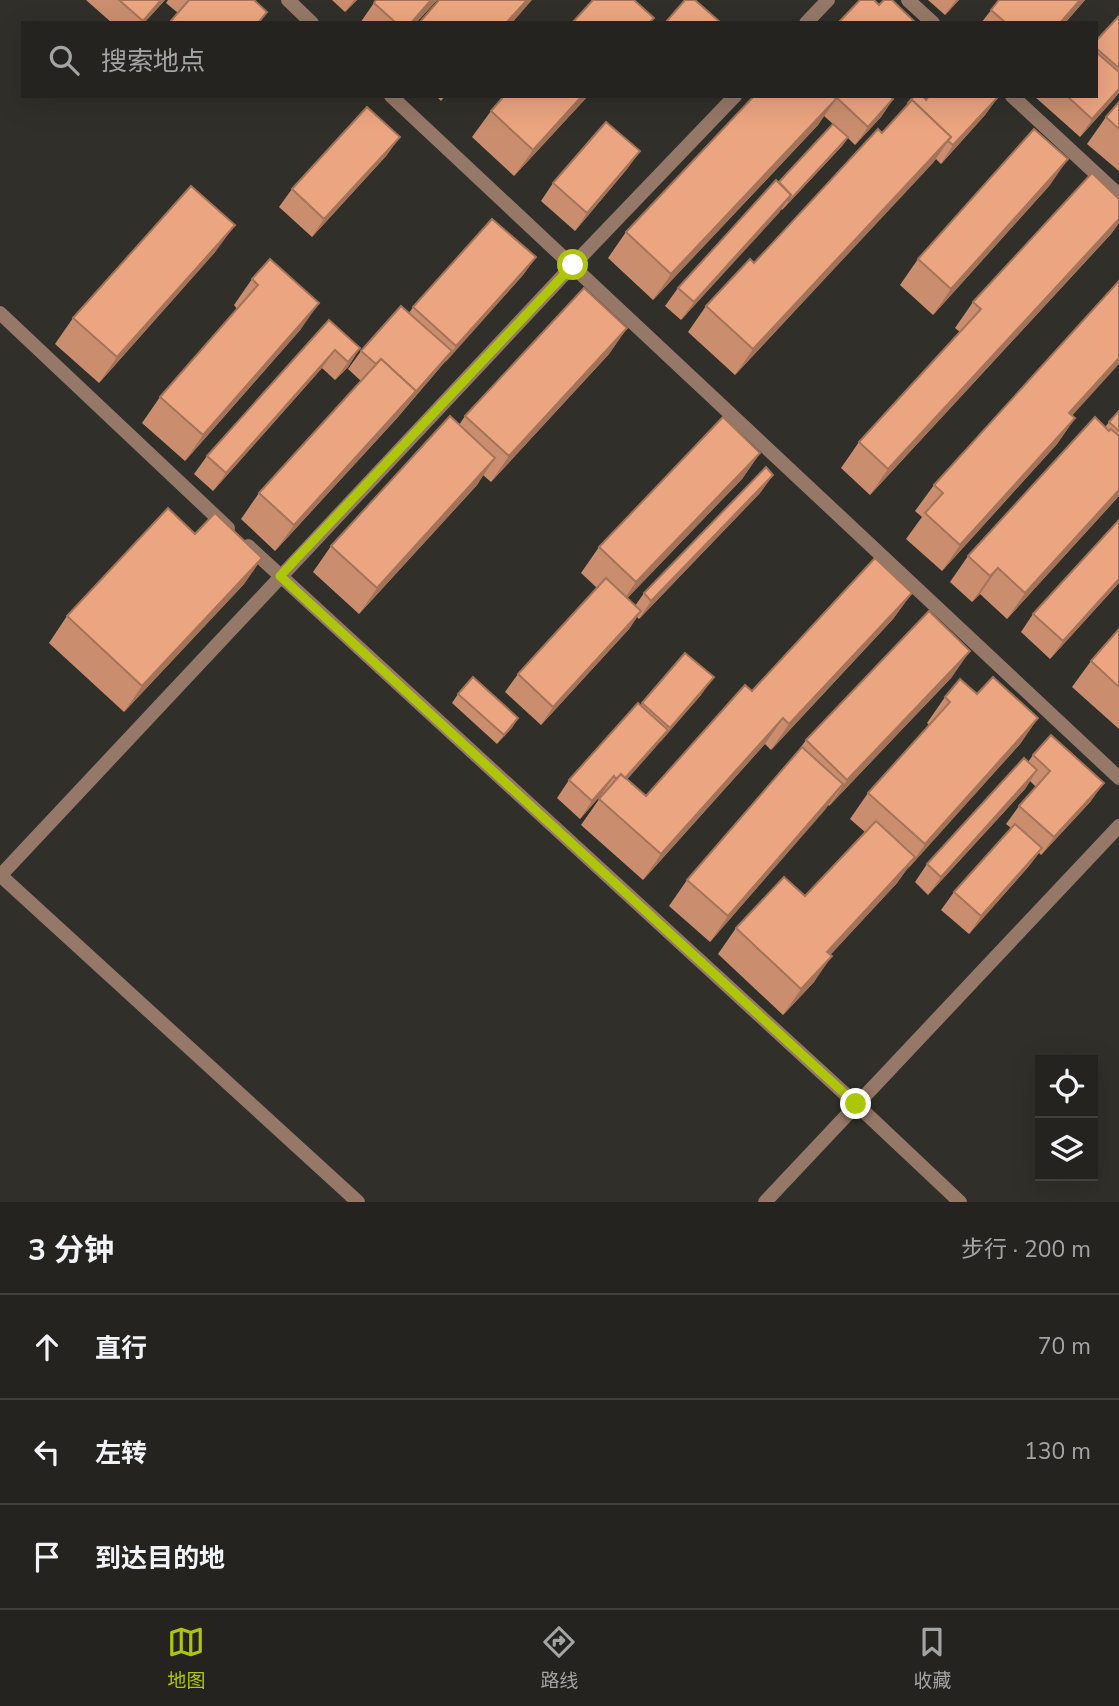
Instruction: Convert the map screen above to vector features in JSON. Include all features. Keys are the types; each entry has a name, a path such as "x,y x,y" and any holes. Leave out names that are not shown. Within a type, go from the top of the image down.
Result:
{"street":[{"path":"288,0 310,21"},
{"path":"808,21 828,0"},
{"path":"908,0 931,21"},
{"path":"393,98 1119,778"},
{"path":"358,1202 0,876 733,98"},
{"path":"1014,98 1119,195"},
{"path":"0,313 280,576 960,1202"},
{"path":"765,1202 1119,826"}],"building":[{"path":"119,0 161,0 143,21"},
{"path":"189,0 254,0 267,12 260,21 171,21"},
{"path":"376,0 431,0 413,21 394,21 374,3"},
{"path":"439,0 527,0 508,21 421,21"},
{"path":"593,0 634,0 654,18 651,21 574,21"},
{"path":"685,0 695,0 719,21 667,21"},
{"path":"860,0 874,0 879,5 884,0 892,0 914,21 840,21"},
{"path":"999,0 1080,0 1062,21 1004,21 991,10"},
{"path":"1119,16 1119,68 1098,50 1098,39"},
{"path":"1098,54 1119,72 1119,89 1092,119 1069,98 1098,98"},
{"path":"502,98 580,98 533,150 491,111"},
{"path":"752,98 836,99 671,274 626,232"},
{"path":"837,98 892,98 868,127"},
{"path":"912,98 997,98 953,145 948,141 951,137 912,100 908,103"},
{"path":"912,100 951,137 753,349 706,306 750,259 754,263 878,129 882,133"},
{"path":"1119,102 1119,129 1106,117"},
{"path":"367,107 400,137 324,219 292,189"},
{"path":"606,122 640,151 587,213 553,183"},
{"path":"833,124 848,137 789,201 791,195 779,182"},
{"path":"1034,129 1068,159 951,289 918,259"},
{"path":"1092,173 1119,199 1119,219 888,469 859,442 981,309 973,302"},
{"path":"776,180 791,195 694,302 678,288"},
{"path":"191,186 235,225 117,357 73,318"},
{"path":"492,219 536,257 456,346 413,307"},
{"path":"270,259 319,303 203,435 160,397 258,285 252,279"},
{"path":"1119,281 1119,358 1069,413 1075,418 960,545 925,513 943,493 934,485"},
{"path":"584,288 627,328 509,456 465,416"},
{"path":"401,306 452,351 412,396 416,391 381,359 376,364 361,351"},
{"path":"329,320 360,348 348,362 335,350 226,473 207,456"},
{"path":"381,359 416,391 294,525 259,493"},
{"path":"1119,411 1119,431 1109,422"},
{"path":"450,416 495,458 377,588 331,546"},
{"path":"723,417 760,453 636,582 599,547"},
{"path":"1095,417 1109,431 1111,429 1119,436 1119,490 1025,593 998,568 990,576 968,556"},
{"path":"766,467 773,475 651,601 644,593"},
{"path":"168,508 195,534 215,513 262,558 142,686 67,616"},
{"path":"1119,520 1119,579 1063,641 1033,614"},
{"path":"875,558 912,593 789,724 783,718 661,854 599,799 621,774 646,796 745,685 752,691"},
{"path":"606,578 641,611 553,707 518,674"},
{"path":"929,611 970,651 847,780 806,740"},
{"path":"1119,629 1119,687 1091,661"},
{"path":"685,653 714,677 670,728 642,703"},
{"path":"473,677 518,718 504,735 458,694"},
{"path":"993,677 1038,718 925,844 868,793 950,702 945,697 960,679 977,694"},
{"path":"638,703 668,730 625,778 621,774 616,779 614,776 592,801 569,780"},
{"path":"1051,735 1104,783 1054,837 1019,806 1050,771 1033,755"},
{"path":"802,747 843,784 728,916 687,880"},
{"path":"1024,758 1037,770 941,877 927,864"},
{"path":"876,821 915,857 827,952 832,956 801,989 736,928 784,877 805,896"},
{"path":"1015,824 1042,848 981,916 954,892"}],"route":[{"path":"573,265 280,576 856,1104"}]}
